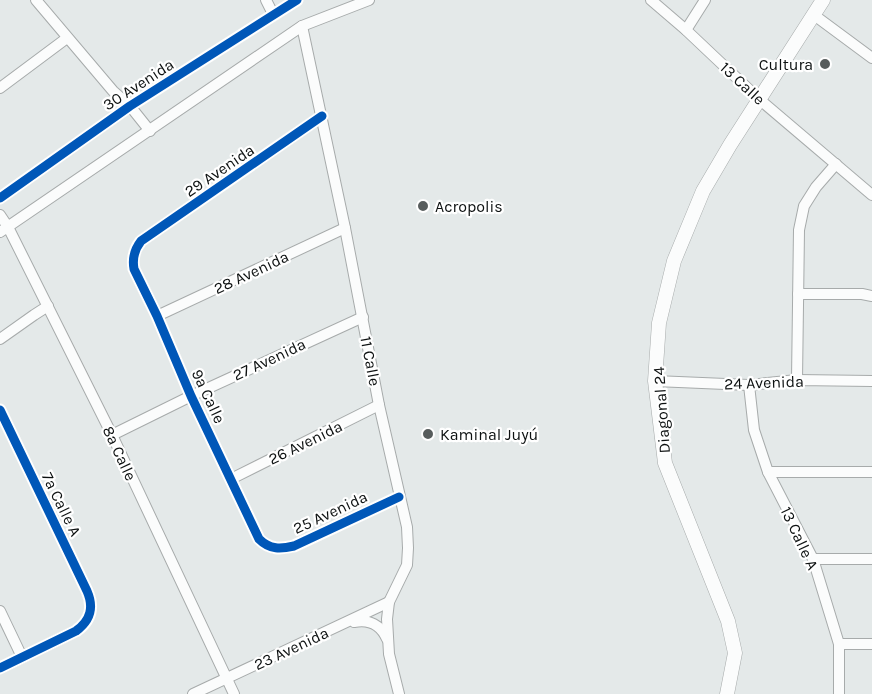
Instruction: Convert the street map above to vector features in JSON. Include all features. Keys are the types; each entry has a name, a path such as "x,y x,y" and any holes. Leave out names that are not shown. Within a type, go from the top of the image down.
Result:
{"main road":[{"path":"759,99 824,0"},
{"name":"Diagonal 24","path":"727,694 735,653 728,621 665,463 655,381 659,323 674,261 703,191 759,99"}],"street":[{"path":"36,0 150,131"},
{"path":"266,0 273,14"},
{"name":"30 Avenida","path":"0,198 130,106 297,0"},
{"path":"4,230 302,26 351,4 369,0"},
{"name":"13 Calle","path":"651,0 759,99 872,195"},
{"path":"686,30 705,0"},
{"path":"814,15 872,58"},
{"name":"11 Calle","path":"302,26 345,228 379,405 407,527 407,565 389,602 387,641 399,694"},
{"path":"0,88 67,38"},
{"name":"29 Avenida","path":"135,250 145,238 322,116"},
{"path":"797,380 799,230 804,206 816,187 836,164"},
{"name":"8a Calle","path":"0,215 4,230 48,306 112,435 234,694"},
{"name":"28 Avenida","path":"157,316 345,228"},
{"name":"9a Calle","path":"135,250 132,259 134,269 191,396 260,538 272,547"},
{"path":"798,294 872,296"},
{"path":"0,339 48,306"},
{"name":"27 Avenida","path":"112,435 363,317"},
{"name":"24 Avenida","path":"655,381 748,385 797,380 872,381"},
{"name":"13 Calle A","path":"748,385 753,430 768,472 813,559 838,644 838,694"},
{"name":"26 Avenida","path":"231,479 379,405"},
{"name":"7a Calle A","path":"0,410 91,603 91,612 85,623 76,631 22,657"},
{"path":"768,472 872,472"},
{"name":"25 Avenida","path":"272,547 283,549 294,546 399,497"},
{"path":"813,559 872,559"},
{"name":"23 Avenida","path":"193,694 389,602"},
{"path":"0,611 22,657 0,668"},
{"path":"345,623 371,622 382,630 387,641"},
{"path":"838,644 872,644"}],"cycle path":[{"path":"0,198 130,106 297,0"},
{"path":"322,116 141,241 134,254 134,269 191,396 259,539 263,543 276,548 294,546 399,497"},
{"path":"0,410 87,591 91,608 88,618 76,631 0,668"}],"place":[{"name":"Cultura","path":"825,64"},
{"name":"Acropolis","path":"423,206"},
{"name":"Kaminal Juyú","path":"428,434"}]}
